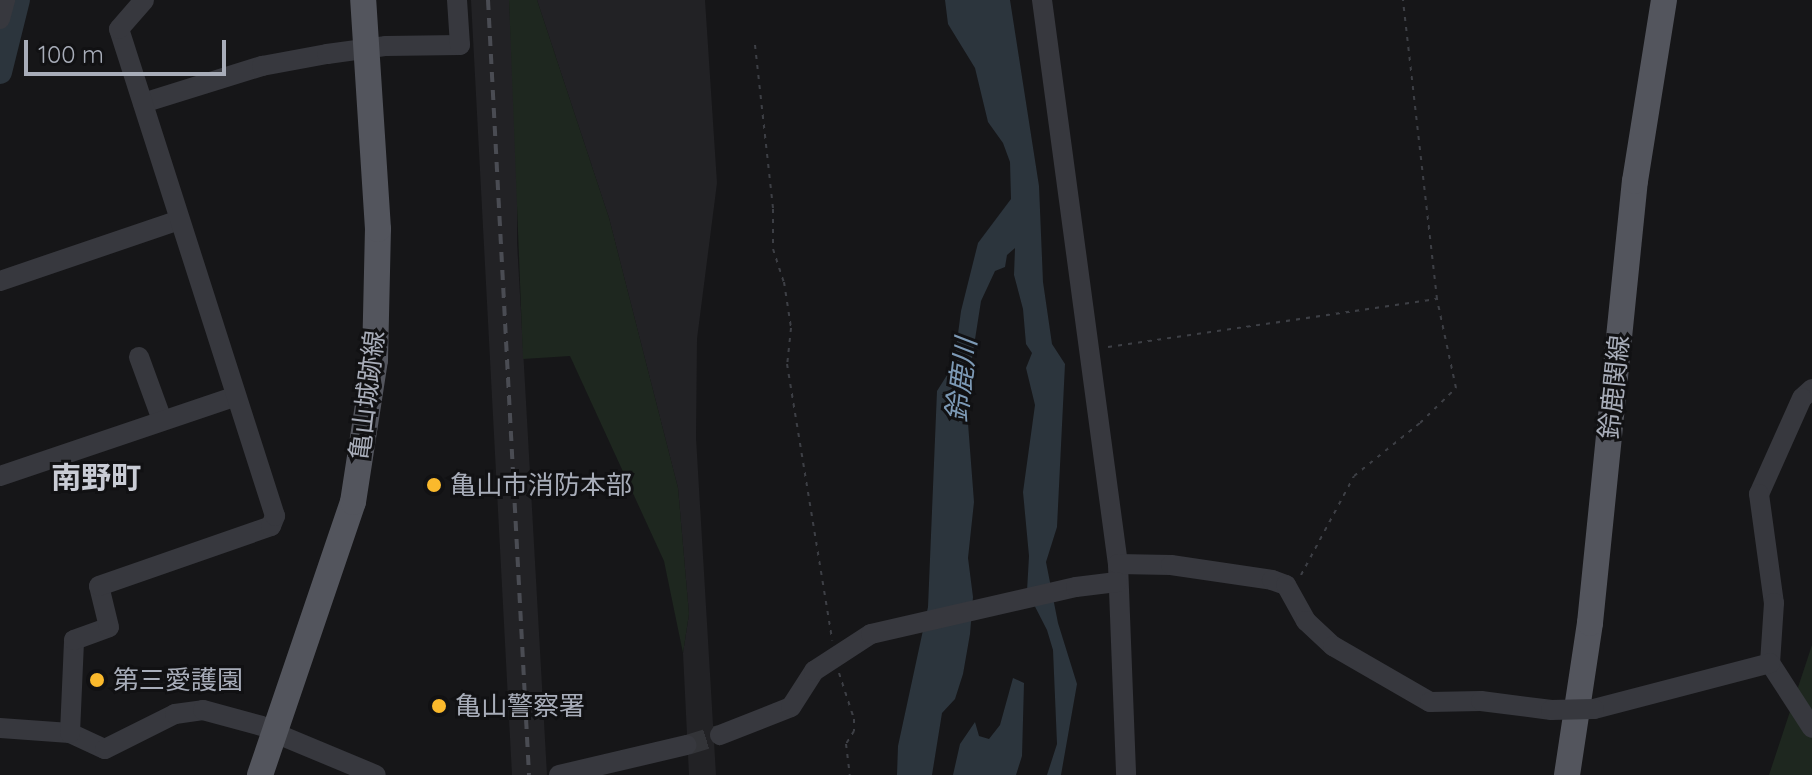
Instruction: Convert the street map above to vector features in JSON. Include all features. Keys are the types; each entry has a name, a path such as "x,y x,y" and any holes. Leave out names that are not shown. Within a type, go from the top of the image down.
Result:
{"main road":[{"name":"亀山城跡線","path":"260,775 268,730 353,502 375,360 378,229 363,0"},
{"name":"鈴鹿関線","path":"1567,775 1590,623 1635,181 1664,0"}],"street":[{"path":"0,19 5,0"},
{"path":"70,733 74,640 109,627 99,586 271,526 275,516 119,29 144,0"},
{"path":"143,103 262,66 367,48 460,45 457,0"},
{"path":"1042,0 1091,349 1126,775"},
{"path":"0,281 179,220"},
{"path":"139,357 162,420"},
{"path":"1812,389 1802,398 1759,494 1774,603 1770,663 1812,728"},
{"path":"0,476 236,396"},
{"path":"720,735 791,707 814,671 871,634 1112,576 1171,565 1272,580 1286,585 1306,621 1333,646 1430,702 1481,701 1551,710 1594,709 1770,663"},
{"path":"0,728 70,733 105,749 175,714 203,710 268,730 376,775"},
{"path":"559,775 687,745"}],"path":[{"path":"1292,593 1354,476 1420,423 1456,388 1437,299 1403,0"},
{"path":"755,45 773,209 773,249 784,282 791,328 787,364 835,657 854,719 854,731 846,744 850,775"},
{"path":"1091,349 1437,299"}],"shaded area":[{"path":"471,0 509,0 517,161 517,242 547,775 512,775"},
{"path":"509,0 537,0 609,218 678,488 689,614 683,653 664,561 570,356 523,359"},
{"path":"537,0 705,0 717,183 697,339 696,438 716,775 689,775 683,653 689,614 678,488 609,218"},
{"path":"1812,645 1812,775 1769,775"}],"water":[{"name":"鈴鹿川","path":"945,0 1010,0 1039,186 1043,282 1052,344 1065,364 1057,527 1046,562 1058,623 1077,684 1061,775 1047,775 1057,744 1053,650 1047,630 1027,591 1029,556 1023,492 1035,405 1026,368 1032,353 1026,344 1023,309 1014,275 1015,248 1007,255 1005,267 995,271 981,301 966,397 974,502 968,558 973,597 963,674 955,699 942,713 932,775 897,775 898,746 928,607 937,391 954,364 961,311 978,243 1011,199 1010,162 1003,143 988,122 975,68 948,24"},
{"path":"1013,678 1024,683 1022,756 1016,775 953,775 960,744 975,722 979,736 989,739 1000,725"}],"waterway":[{"path":"0,72 18,0"}],"tunnel":[{"path":"687,745 720,735"}],"railway":[{"path":"488,0 529,775"}],"place":[{"name":"亀山市消防本部","path":"434,485"},
{"name":"第三愛護園","path":"97,680"},
{"name":"亀山警察署","path":"439,706"}],"district":[{"name":"南野町","path":"96,477"}]}
